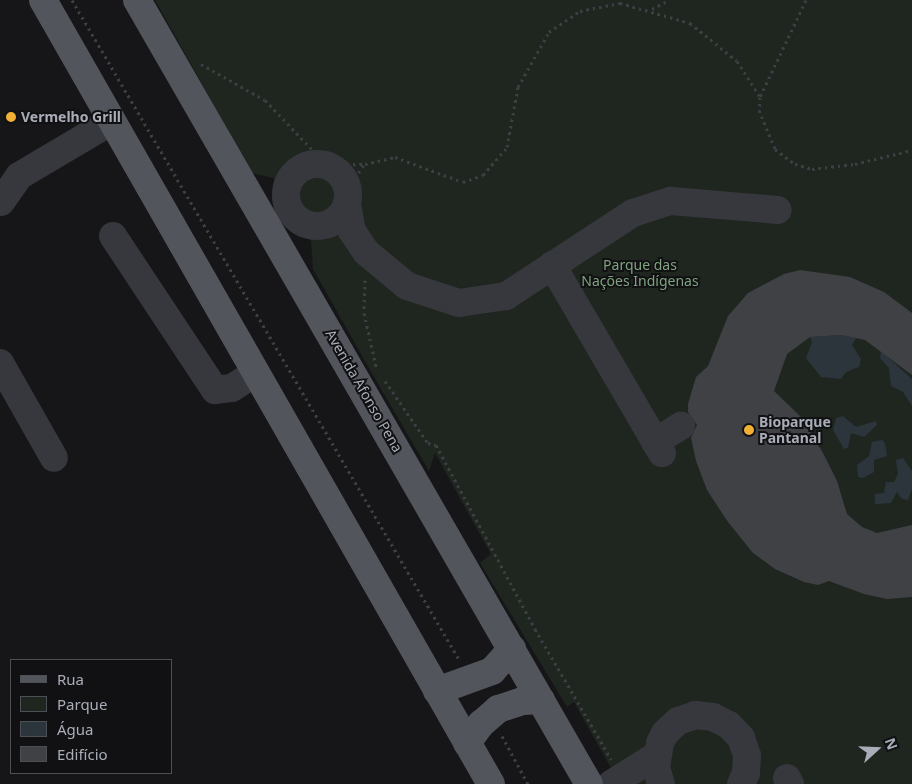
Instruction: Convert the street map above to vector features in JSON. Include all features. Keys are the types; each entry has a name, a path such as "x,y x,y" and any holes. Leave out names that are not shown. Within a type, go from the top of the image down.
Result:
{"main road":[{"path":"43,0 436,691 491,784"},
{"name":"Avenida Afonso Pena","path":"137,0 589,784"},
{"path":"436,691 471,681 501,664 512,649"},
{"path":"467,743 490,715 510,704 541,700"}],"street":[{"path":"1,202 19,176 112,121"},
{"path":"348,198 341,215 320,226 297,218 290,208 286,197 294,174 315,164 327,165 338,171 348,198 352,231 366,252 407,286 460,303 506,296 633,212 671,202 778,210"},
{"path":"266,222 290,208"},
{"path":"113,236 215,390 232,388 255,373"},
{"path":"552,266 659,448 682,426"},
{"path":"3,377 54,458"},
{"path":"661,784 656,768 657,754 665,733 678,722 695,716 713,717 729,725 741,738 747,755 746,773 741,784"},
{"path":"610,784 657,754"}],"path":[{"path":"72,0 471,681"},
{"path":"651,10 669,0"},
{"path":"806,0 760,98 759,110 775,149 795,164 812,169 855,164 912,150"},
{"path":"198,62 266,100 327,165 365,164 395,157 463,182 483,175 507,147 518,87 549,32 580,11 620,3 651,10 697,29 737,61 760,98"},
{"path":"348,198 365,164"},
{"path":"366,252 364,313 377,370 428,443 436,445 535,629 604,746"},
{"path":"490,715 528,784"}],"green space":[{"name":"Parque das Nações Indígenas","path":"155,0 912,0 912,784 620,784 574,702 567,707 480,563 491,554 435,453 429,471 370,370 313,269 311,241 294,208 273,178 252,173"}],"water":[{"path":"842,335 856,338 852,345 861,359 859,367 846,372 841,379 821,377 806,358 812,342 810,337"},
{"path":"881,351 912,379 912,406 903,392 891,386 889,368 880,358"},
{"path":"843,416 856,427 876,421 877,425 864,437 851,433 848,448 844,449 833,430 836,418"},
{"path":"882,440 885,443 887,456 874,460 874,472 863,478 858,477 857,465 869,456 872,442"},
{"path":"903,458 912,471 912,489 908,500 902,499 897,492 891,503 875,504 875,494 884,493 886,482 894,482 898,474 896,460"}],"building":[{"name":"Bioparque Pantanal","path":"800,270 850,277 884,292 912,313 912,375 865,340 842,335 810,337 787,354 774,391 800,416 823,453 837,481 847,514 862,527 877,533 912,525 912,597 887,599 864,594 829,581 818,585 804,582 775,569 753,553 728,522 707,490 696,461 691,438 697,425 688,412 688,404 696,377 708,366 728,316 748,293 784,274"}],"place":[{"name":"Vermelho Grill","path":"11,117"},
{"name":"Bioparque Pantanal","path":"749,430"}]}
